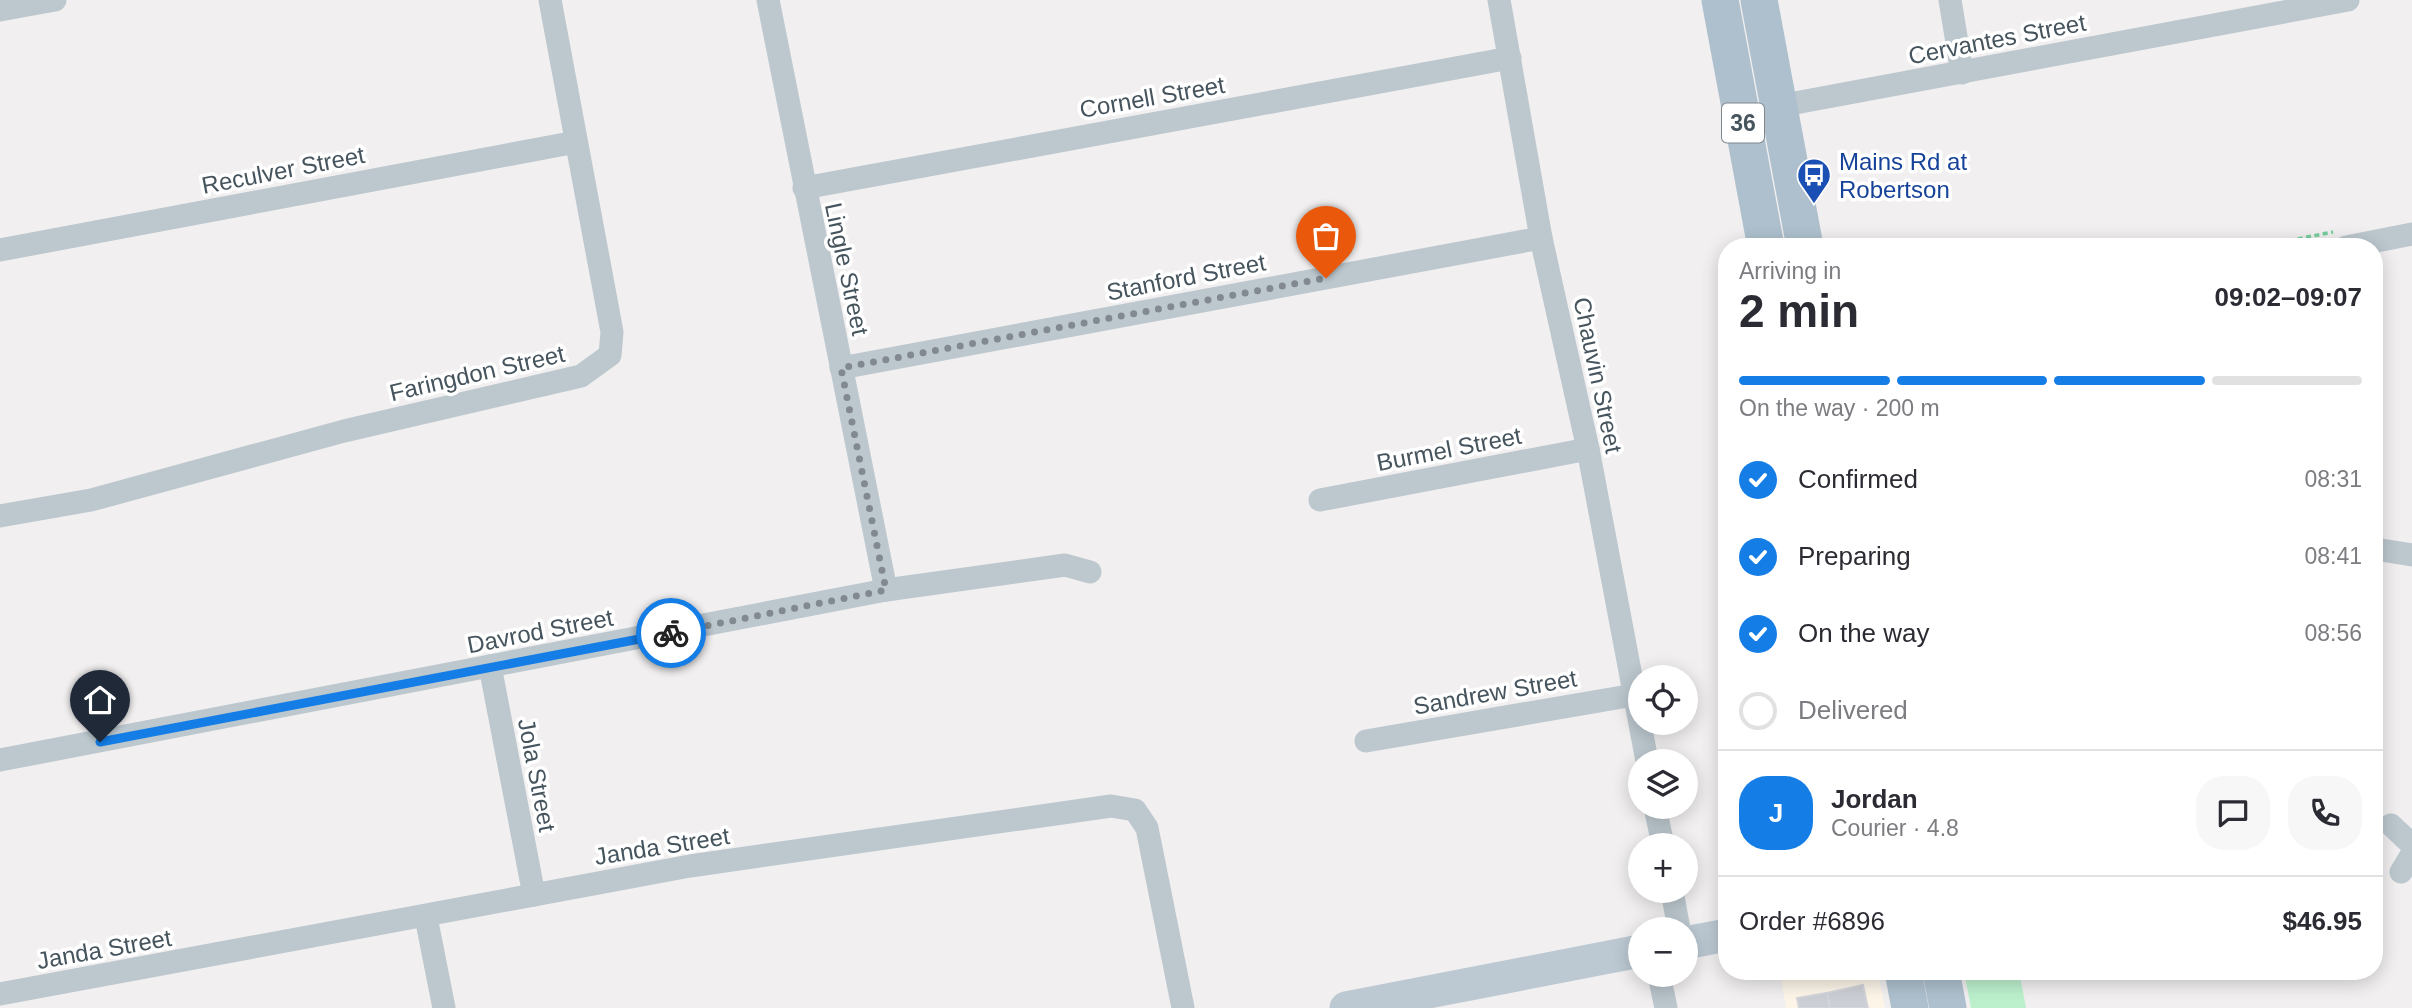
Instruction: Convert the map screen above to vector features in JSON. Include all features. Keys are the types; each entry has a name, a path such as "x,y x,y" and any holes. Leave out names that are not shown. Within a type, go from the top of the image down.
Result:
{"main road":[{"name":"36","path":"1720,0 1764,238"},
{"name":"36","path":"1759,0 1803,238"},
{"path":"1905,980 1910,1008"},
{"path":"1943,980 1948,1008"}],"street":[{"path":"0,10 55,0"},
{"name":"Faringdon Street","path":"0,516 91,500 344,431 581,376 610,355 612,332 550,0"},
{"name":"Lingle Street","path":"768,0 886,590"},
{"name":"Chauvin Street","path":"1499,0 1541,238 1588,449 1628,665"},
{"path":"1950,0 1962,73"},
{"name":"Cervantes Street","path":"1779,106 2348,0"},
{"name":"Cornell Street","path":"804,188 1510,58"},
{"name":"Reculver Street","path":"0,250 576,142"},
{"path":"2383,240 2412,234"},
{"name":"Stanford Street","path":"841,368 1541,238"},
{"name":"Burmel Street","path":"1320,500 1588,449"},
{"path":"2383,550 2412,555"},
{"name":"Davrod Street","path":"0,760 886,590 1065,565 1090,572"},
{"name":"Jola Street","path":"490,666 534,895"},
{"name":"Sandrew Street","path":"1366,741 1628,696"},
{"name":"Janda Street","path":"0,994 690,866 1111,806 1135,810 1147,828 1183,1008"},
{"path":"2391,825 2412,845"},
{"path":"426,917 444,1008"},
{"path":"1698,941 1718,937"},
{"path":"1346,1008 1421,1001 1628,954"},
{"path":"1662,987 1666,1008"}],"shaded area":[{"path":"1781,980 1880,980 1885,1008 1786,1008"}],"green space":[{"path":"1966,980 2021,980 2026,1008 1971,1008"}],"building":[{"path":"1863,985 1868,1008 1830,1008 1827,993"},
{"path":"1827,993 1830,1008 1799,1008 1797,998"}],"way so far":[{"path":"671,633 886,590 841,368 1326,278"}],"place":[{"name":"Mains Rd at Robertson","path":"1814,205"}],"route":[{"path":"100,742 671,633"}]}
